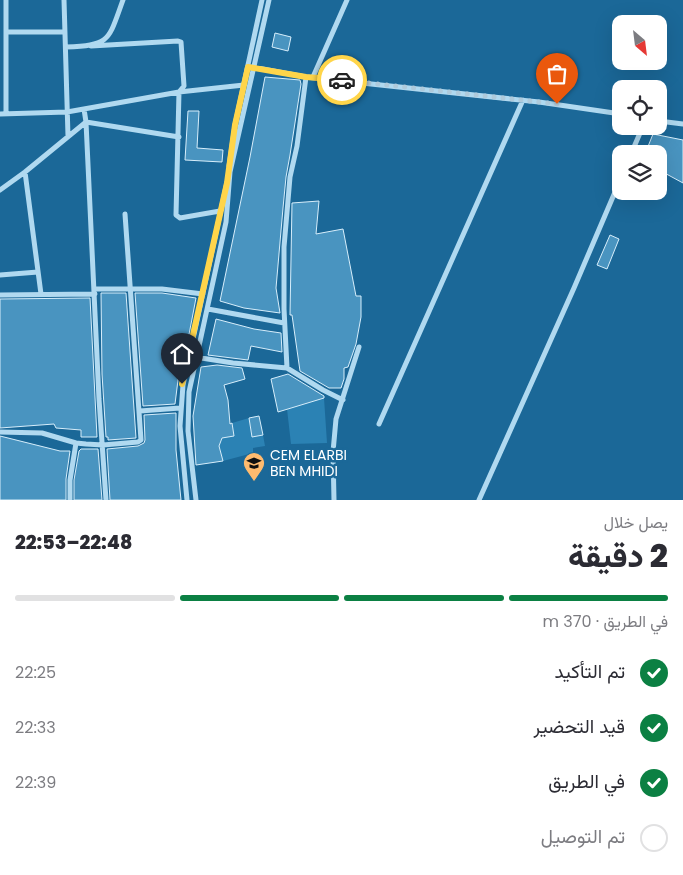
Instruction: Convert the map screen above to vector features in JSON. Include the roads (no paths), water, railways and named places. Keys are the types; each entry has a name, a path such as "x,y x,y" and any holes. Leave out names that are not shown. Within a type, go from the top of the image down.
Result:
{"street":[{"path":"6,0 6,54 2,115 67,112 179,92 244,85"},
{"path":"64,0 68,136"},
{"path":"92,46 103,42 111,33 123,0"},
{"path":"187,500 181,440 180,408 182,384 203,294 262,0"},
{"path":"196,500 190,456 189,392 226,222 230,172 269,0"},
{"path":"313,77 347,0"},
{"path":"6,32 65,32"},
{"path":"66,47 179,41 181,44 184,86 179,92 177,216 180,218 220,212"},
{"path":"0,54 6,54"},
{"path":"248,67 306,77 523,100 612,113"},
{"path":"287,368 283,268 286,210 306,77"},
{"path":"379,424 523,100"},
{"path":"84,109 106,500"},
{"path":"0,190 86,122 179,137"},
{"path":"667,122 683,124"},
{"path":"25,172 41,294"},
{"path":"479,500 612,199"},
{"path":"0,432 42,433 76,443 103,445 142,440 124,214"},
{"path":"0,275 38,272"},
{"path":"0,294 41,294 131,288 162,289 203,294"},
{"path":"208,309 284,323"},
{"path":"334,500 334,432 359,347"},
{"path":"189,356 233,363 287,368 342,400"},
{"path":"140,411 180,408"},
{"path":"70,500 70,480 76,443"}],"place":[{"name":"CEM ELARBI BEN MHIDI","path":"254,482"}]}
